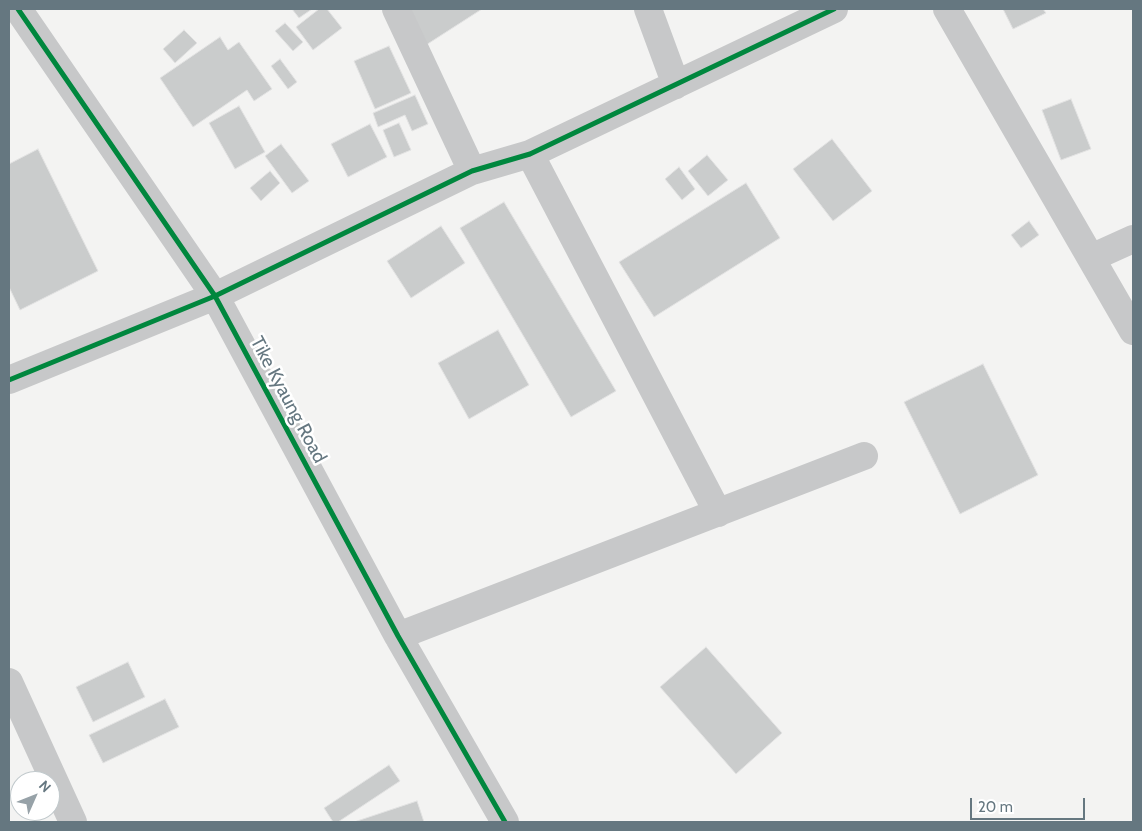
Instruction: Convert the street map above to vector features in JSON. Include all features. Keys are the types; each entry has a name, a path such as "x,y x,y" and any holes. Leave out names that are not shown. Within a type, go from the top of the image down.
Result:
{"street":[{"name":"Tike Kyaung Road","path":"18,9 215,296 398,636 505,822"},
{"path":"396,9 472,171"},
{"path":"648,9 676,84"},
{"path":"9,380 215,296 472,171 530,154 834,9"},
{"path":"947,9 1133,331"},
{"path":"530,154 718,513"},
{"path":"1091,258 1133,239"},
{"path":"398,636 864,456"},
{"path":"9,682 73,822"}],"building":[{"path":"292,9 312,9 299,18"},
{"path":"319,9 327,9 342,28 313,50 296,27"},
{"path":"412,9 482,9 426,45 405,13"},
{"path":"1003,9 1043,9 1046,13 1013,29"},
{"path":"285,23 303,42 293,51 275,31"},
{"path":"184,30 197,43 175,63 163,49"},
{"path":"220,37 228,50 239,42 272,89 254,101 247,90 193,127 160,78"},
{"path":"389,46 411,93 375,109 354,61"},
{"path":"280,59 297,82 288,89 271,66"},
{"path":"415,95 428,124 412,131 405,115 378,127 373,113"},
{"path":"1071,99 1091,149 1061,160 1042,110"},
{"path":"239,106 265,152 235,169 209,123"},
{"path":"399,123 411,150 394,157 383,130"},
{"path":"370,124 387,157 348,177 331,144"},
{"path":"832,139 872,191 833,221 793,169"},
{"path":"281,144 309,181 292,193 265,156"},
{"path":"38,149 98,271 20,310 9,287 9,164"},
{"path":"707,155 728,180 708,196 688,171"},
{"path":"679,167 695,189 682,200 665,179"},
{"path":"270,171 280,183 261,201 250,188"},
{"path":"746,183 780,238 654,317 619,262"},
{"path":"504,202 616,391 571,417 460,228"},
{"path":"1029,221 1039,235 1021,248 1011,235"},
{"path":"441,226 465,263 411,298 387,261"},
{"path":"498,330 529,385 469,419 438,363"},
{"path":"983,364 1038,475 960,514 904,402"},
{"path":"706,647 782,733 736,774 660,687"},
{"path":"128,662 145,697 93,722 76,687"},
{"path":"165,699 179,727 103,763 89,735"},
{"path":"389,765 400,781 338,822 333,822 324,808"},
{"path":"417,801 424,822 354,822"}],"cycle path":[{"path":"18,9 215,296 398,636 505,822"},
{"path":"9,380 215,296 472,171 530,154 834,9"}]}
